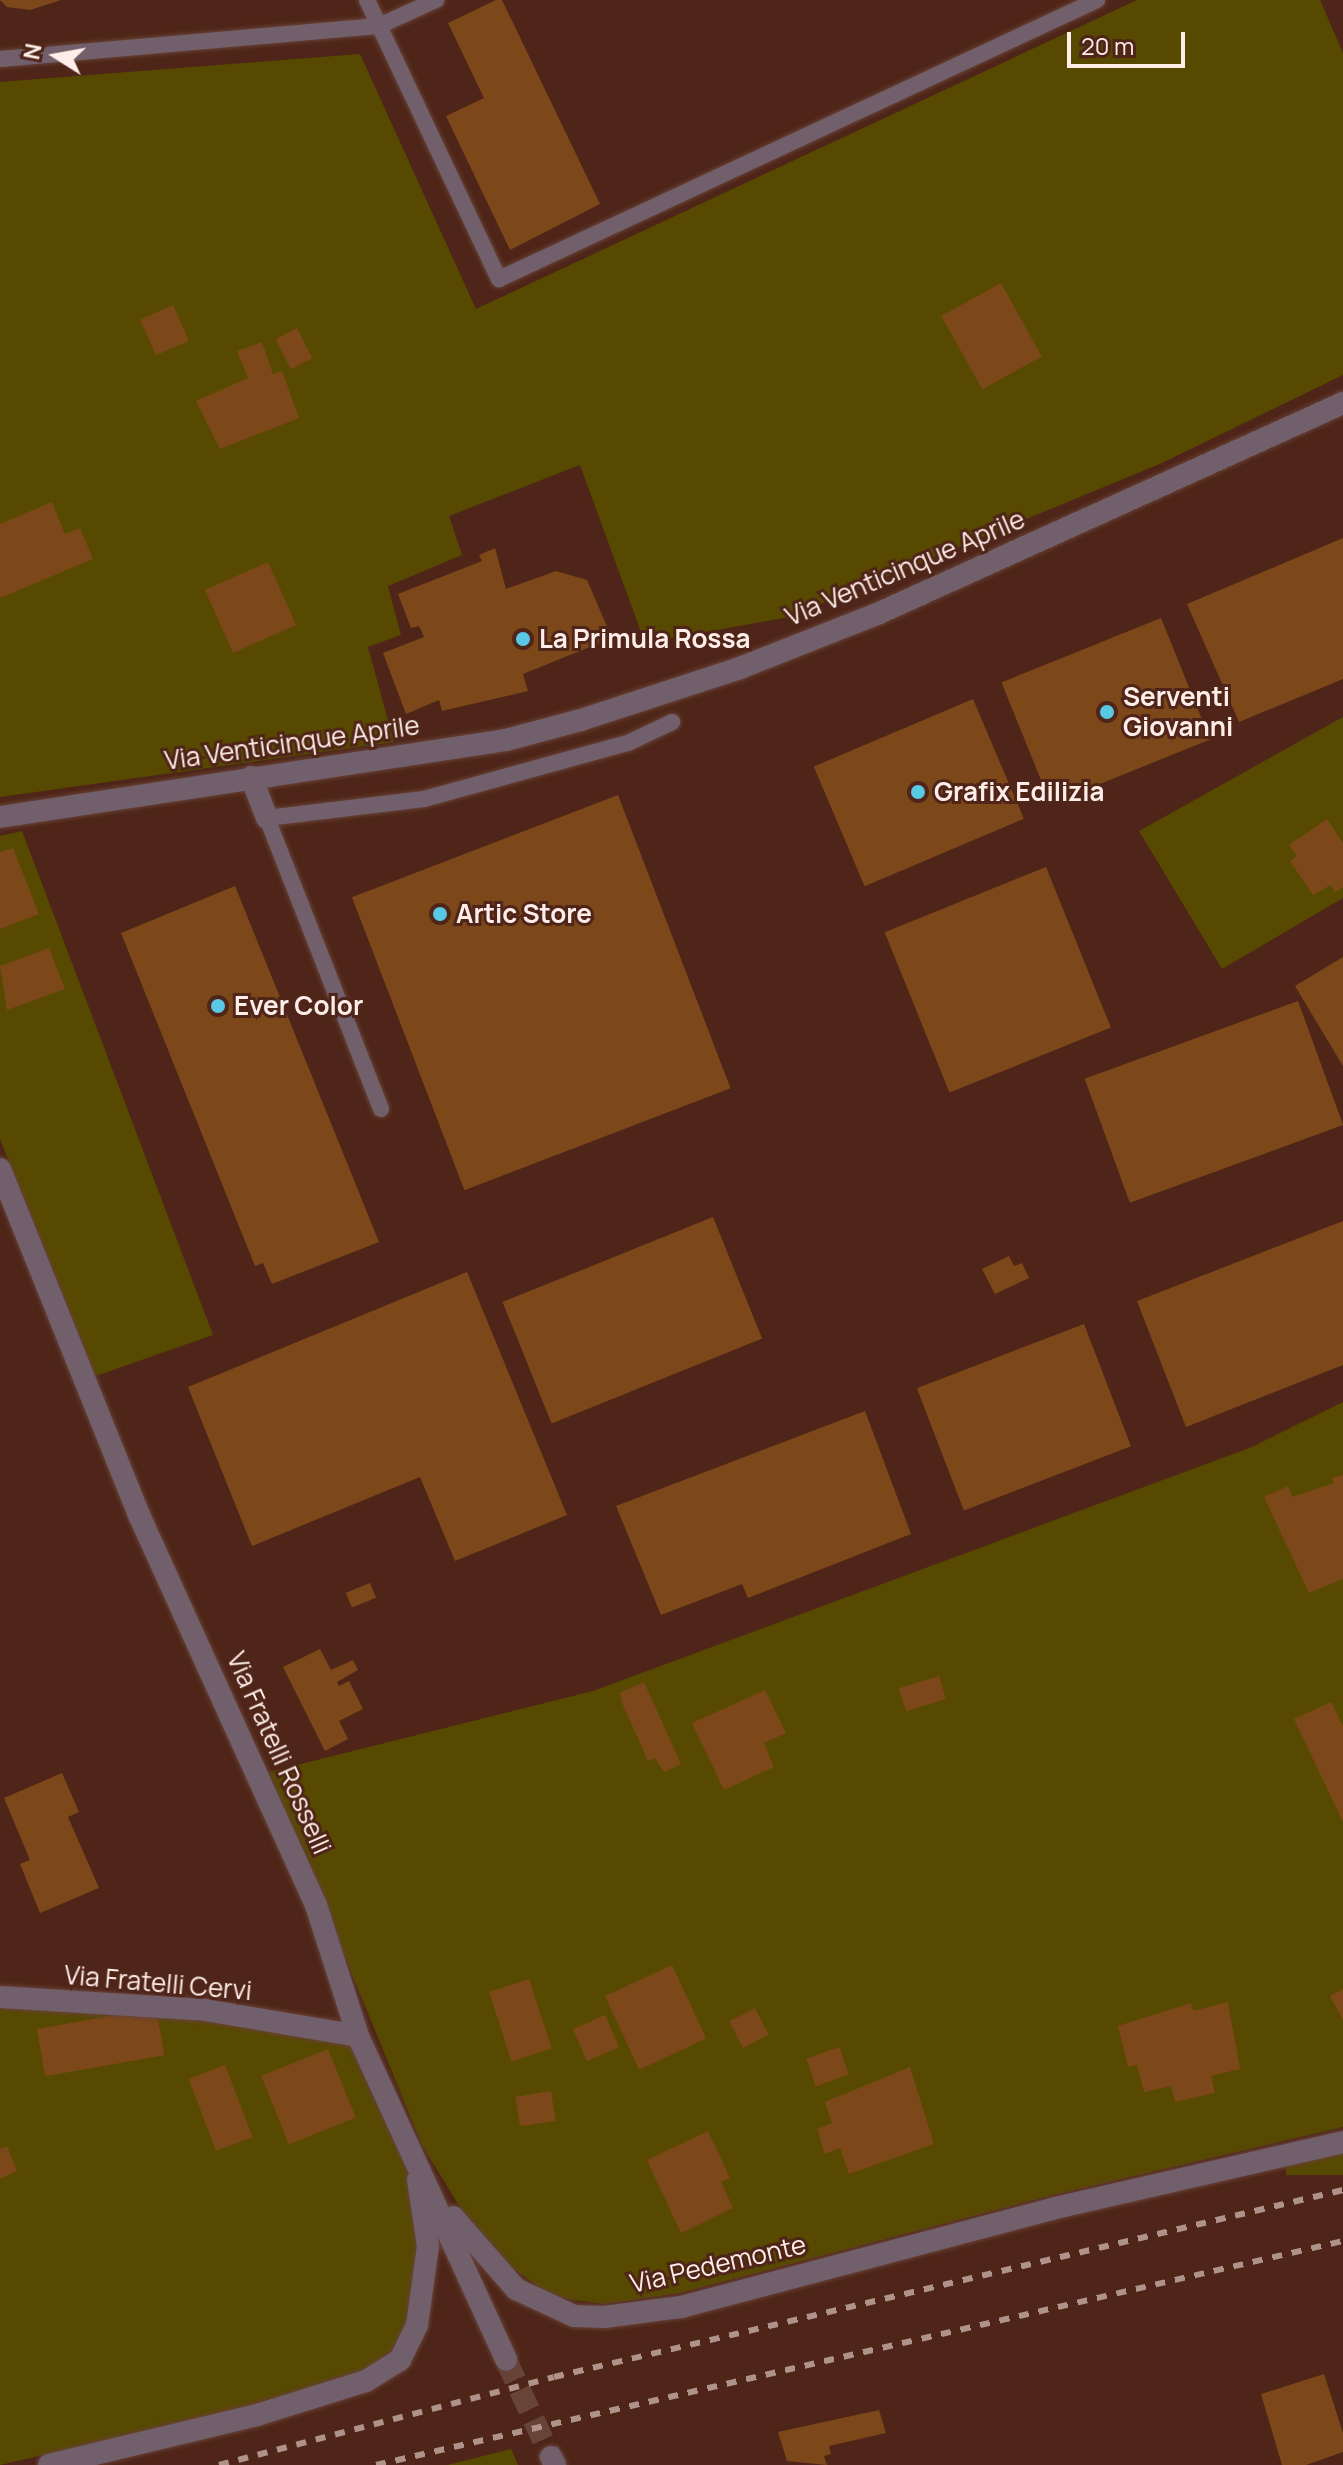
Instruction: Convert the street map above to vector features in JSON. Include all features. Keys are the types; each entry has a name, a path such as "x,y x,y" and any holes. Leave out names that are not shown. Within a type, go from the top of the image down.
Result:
{"street":[{"name":"Via Venticinque Aprile","path":"0,817 506,740 740,668 877,614 1343,403"},
{"path":"251,777 267,818"},
{"name":"Via Fratelli Rosselli","path":"0,1169 139,1515 316,1905 358,2036 506,2360"},
{"name":"Via Fratelli Cervi","path":"0,1997 205,2010 358,2036"},
{"name":"Via Pedemonte","path":"413,2151 462,2232 516,2289 574,2316 604,2317 681,2307 1055,2208 1343,2142"},
{"path":"49,2465 257,2415 366,2381 400,2360 417,2325 428,2246 413,2151"}],"lane":[{"path":"367,0 499,279 1097,0"},
{"path":"0,59 379,26 436,0"},
{"path":"381,1109 267,818 424,799 628,743 672,722"}],"shaded area":[{"path":"1137,0 1320,0 1343,53 1343,375 1162,463 789,617 645,643 580,465 449,516 462,555 388,586 401,635 368,647 394,742 0,797 0,82 360,54 476,309"},
{"path":"1343,717 1343,898 1222,969 1139,831"},
{"path":"22,831 213,1335 93,1377 0,1139 0,836"},
{"path":"1343,1402 1343,2127 1053,2195 680,2293 604,2304 553,2297 500,2259 472,2227 422,2145 269,1772 593,1691 1252,1447"},
{"path":"0,2006 204,2019 353,2044 405,2154 419,2246 409,2322 393,2354 363,2373 254,2406 0,2465"},
{"path":"1286,2151 1343,2151 1343,2175 1286,2175"},
{"path":"511,2449 518,2465 447,2465"}],"building":[{"path":"0,0 61,0 30,10 7,7"},
{"path":"502,0 600,204 510,250 446,116 484,98 448,23"},
{"path":"1001,283 1042,356 982,389 942,316"},
{"path":"173,305 189,341 156,355 140,320"},
{"path":"297,328 312,358 291,369 276,339"},
{"path":"262,342 273,374 282,371 299,418 220,449 196,401 248,378 237,351"},
{"path":"52,502 65,534 80,528 93,559 0,598 0,524"},
{"path":"1343,538 1343,679 1239,722 1187,604"},
{"path":"495,548 506,589 556,571 587,580 612,638 523,674 528,691 442,711 439,700 406,714 383,653 424,637 419,626 411,628 398,594 482,561 479,555"},
{"path":"268,562 296,625 233,653 205,590"},
{"name":"Serventi Giovanni","path":"1161,618 1210,739 1051,804 1002,682"},
{"name":"Grafix Edilizia","path":"973,699 1024,819 865,886 814,767"},
{"path":"618,795 731,1088 464,1190 352,897"},
{"path":"1327,819 1343,843 1343,887 1335,892 1331,885 1313,895 1290,861 1297,856 1289,845"},
{"path":"13,848 39,914 0,929 0,852"},
{"path":"1046,867 1111,1027 949,1093 885,932"},
{"path":"235,886 379,1242 272,1284 263,1263 255,1266 121,933"},
{"path":"49,948 65,989 7,1010 0,966"},
{"path":"1343,957 1343,1066 1295,986"},
{"path":"1298,1001 1343,1125 1130,1203 1085,1079"},
{"path":"713,1217 762,1338 552,1423 503,1302"},
{"path":"1343,1221 1343,1365 1186,1427 1137,1301"},
{"path":"1009,1256 1014,1266 1022,1263 1029,1278 995,1294 982,1269"},
{"path":"467,1272 567,1515 455,1561 420,1477 252,1546 188,1387"},
{"path":"1084,1324 1131,1446 964,1510 917,1388"},
{"path":"865,1411 911,1534 748,1598 742,1584 661,1615 616,1506"},
{"path":"1343,1475 1343,1579 1309,1593 1264,1497 1288,1486 1292,1497 1334,1483 1332,1478"},
{"path":"370,1583 376,1598 352,1608 346,1593"},
{"path":"320,1649 331,1670 353,1660 358,1670 337,1682 339,1686 349,1681 363,1709 339,1721 348,1739 325,1751 283,1667"},
{"path":"939,1676 946,1699 906,1711 899,1688"},
{"path":"644,1682 681,1764 664,1772 655,1758 648,1761 622,1703 620,1693"},
{"path":"765,1690 786,1733 764,1743 774,1767 724,1790 692,1723"},
{"path":"1331,1702 1343,1726 1343,1822 1294,1719"},
{"path":"62,1773 79,1812 68,1817 99,1888 40,1913 20,1864 30,1860 4,1798"},
{"path":"672,1965 706,2038 639,2070 605,1996"},
{"path":"529,1979 552,2048 512,2061 489,1992"},
{"path":"1343,1989 1343,2020 1330,1996"},
{"path":"1228,2002 1240,2069 1211,2076 1215,2093 1175,2102 1171,2086 1144,2092 1137,2065 1128,2067 1118,2026 1191,2003 1193,2011"},
{"path":"156,2008 164,2055 45,2076 37,2029"},
{"path":"755,2008 769,2035 743,2048 729,2021"},
{"path":"605,2015 619,2047 587,2061 573,2029"},
{"path":"839,2047 849,2074 816,2086 806,2059"},
{"path":"328,2049 356,2118 289,2145 261,2076"},
{"path":"225,2065 253,2137 216,2151 189,2079"},
{"path":"910,2067 934,2144 849,2174 840,2148 825,2154 817,2129 832,2123 825,2102"},
{"path":"551,2091 556,2121 520,2126 515,2097"},
{"path":"708,2131 730,2178 721,2182 733,2208 681,2233 647,2160"},
{"path":"7,2146 17,2171 0,2179 0,2149"},
{"path":"1324,2374 1343,2433 1343,2452 1306,2465 1282,2465 1261,2394"},
{"path":"879,2410 886,2433 829,2446 831,2454 824,2456 827,2465 787,2461 778,2432"}],"tunnel":[{"path":"506,2360 551,2457"}],"railway":[{"path":"219,2465 554,2377 1343,2190"},
{"path":"376,2465 1343,2241"}],"place":[{"name":"La Primula Rossa","path":"523,639"},
{"name":"Serventi Giovanni","path":"1107,712"},
{"name":"Grafix Edilizia","path":"918,792"},
{"name":"Artic Store","path":"440,914"},
{"name":"Ever Color","path":"218,1006"}]}
